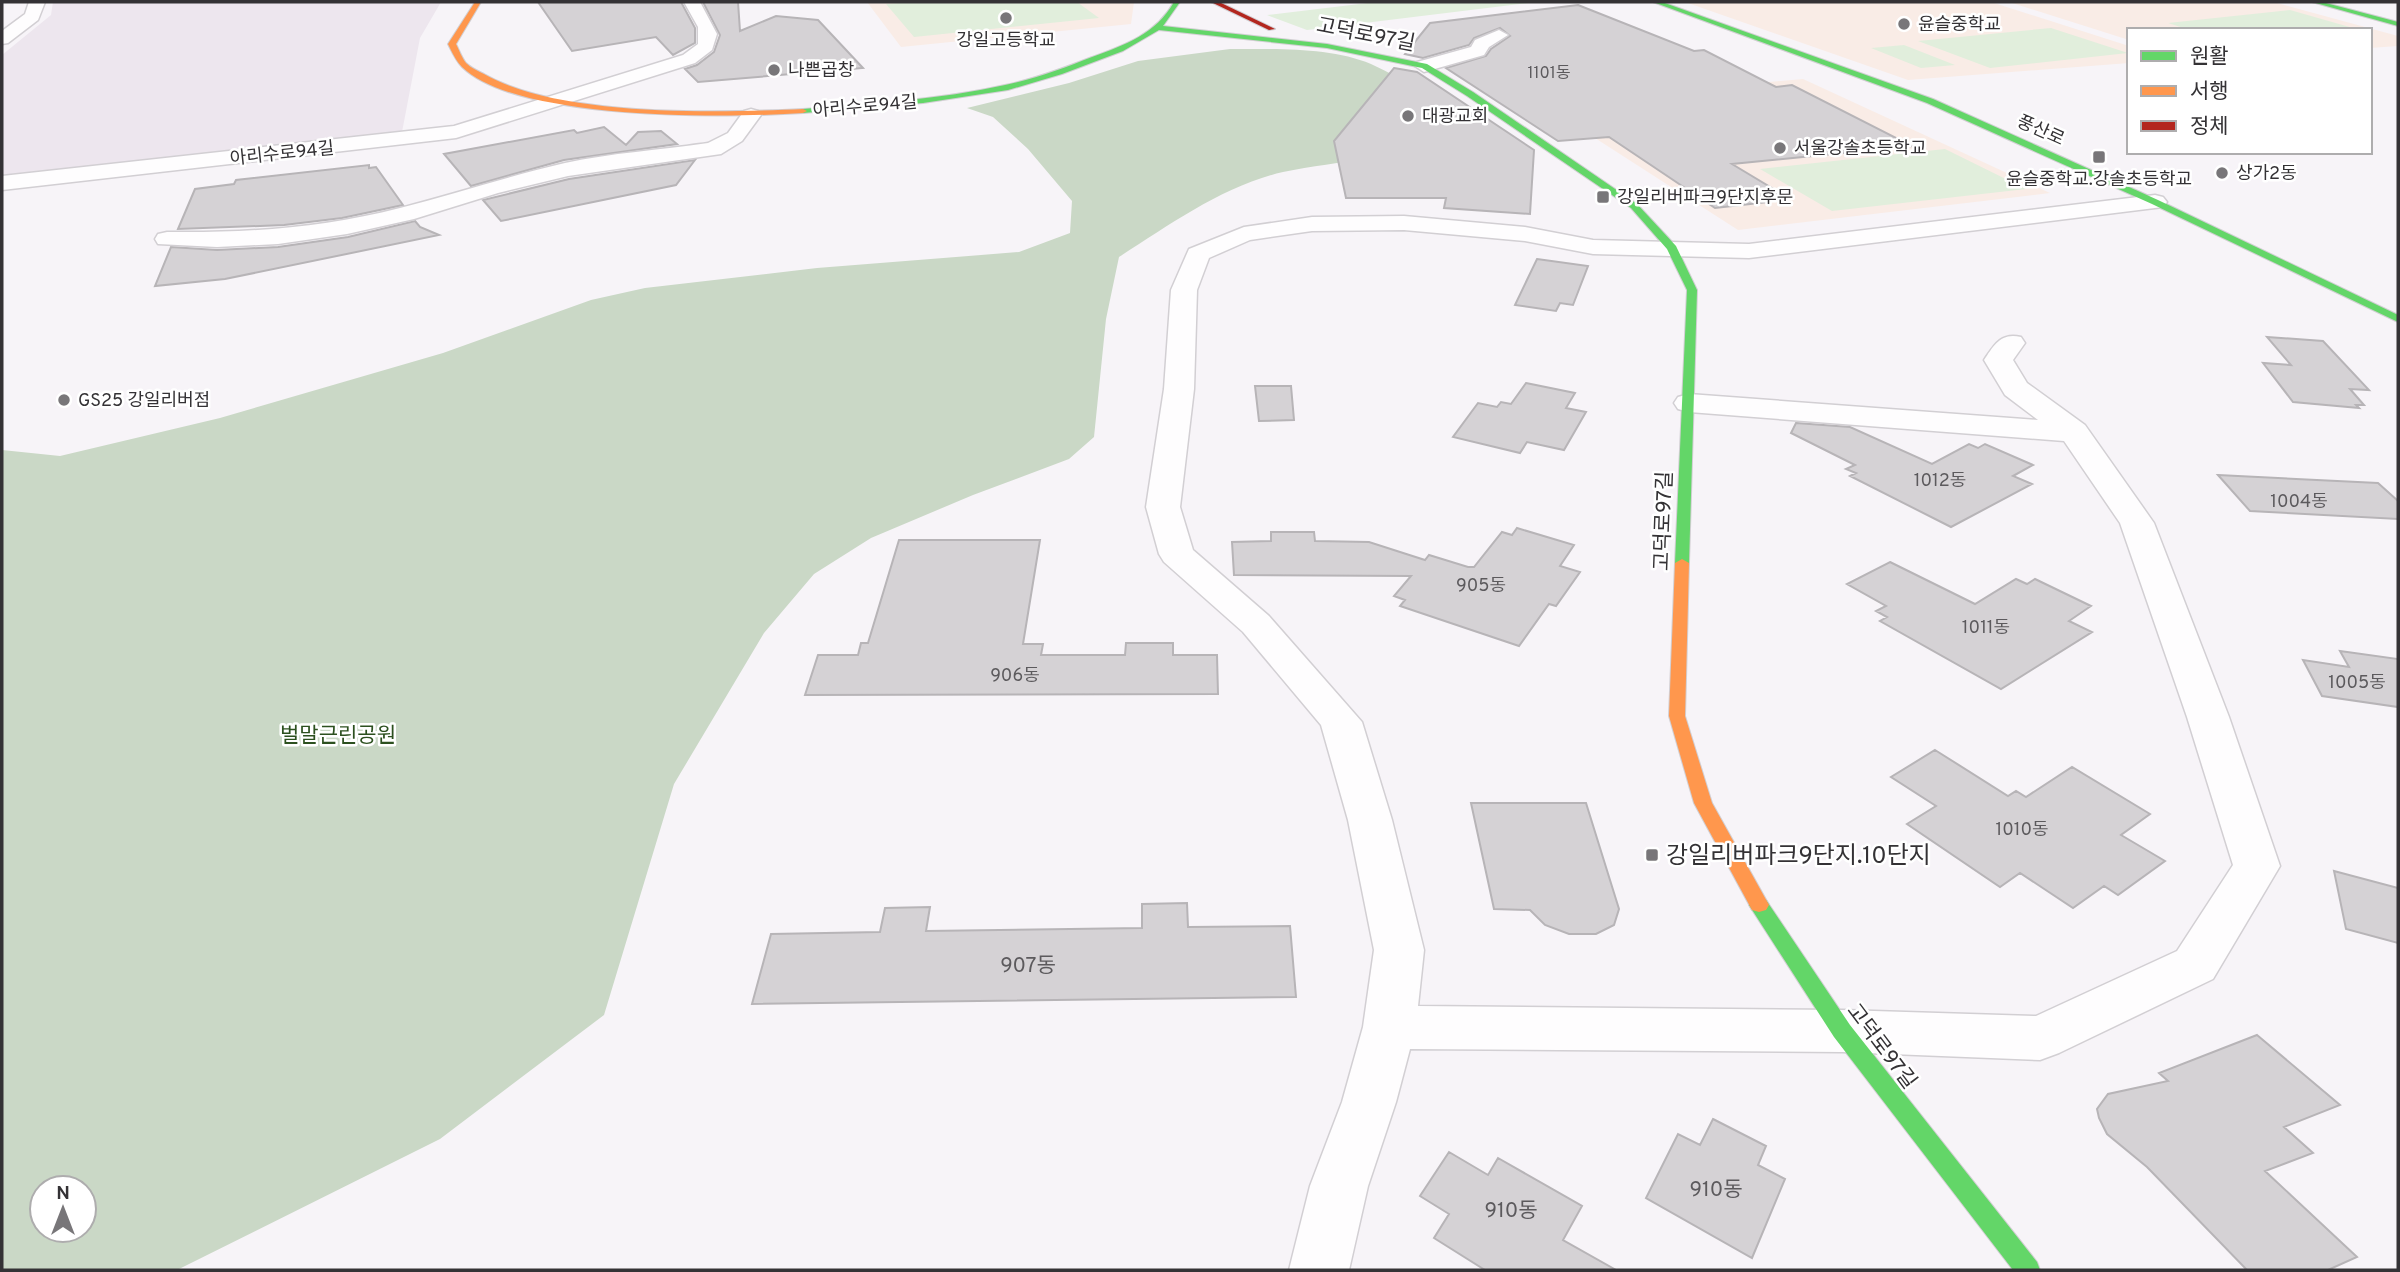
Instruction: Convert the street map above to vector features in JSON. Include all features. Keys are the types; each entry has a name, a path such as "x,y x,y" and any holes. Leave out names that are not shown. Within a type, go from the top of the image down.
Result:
{"street":[{"path":"2,39 32,16 37,2"},
{"name":"아리수로94길","path":"478,2 452,44 464,65 496,84 557,100 652,112 751,115 928,100 995,90 1095,60 1132,45 1159,28"},
{"path":"557,100 689,60 705,51 709,39 692,2"},
{"path":"1159,28 1170,19 1177,2"},
{"path":"1214,2 1264,27 1327,46"},
{"name":"풍산로","path":"1657,2 1930,102 2155,202 2398,319"},
{"path":"2315,2 2398,24"},
{"name":"고덕로97길","path":"1159,28 1327,46 1424,66 1470,94 1634,206 1672,248 1692,290 1677,716 1703,803 1759,905 1842,1031 2028,1270"},
{"path":"1478,51 1481,44 1499,35"},
{"path":"1186,47 1252,44 1327,46"},
{"path":"1424,66 1478,51 1509,51"},
{"path":"1095,60 1147,52"},
{"name":"아리수로94길","path":"2,183 420,138 489,123 557,100"},
{"path":"167,239 278,237 347,227 406,214 490,187 568,169 713,149 735,137 751,115"},
{"path":"1319,1270 1339,1186 1370,1102 1389,1027 1399,950 1370,820 1341,722 1256,624 1177,554 1163,507 1179,389 1184,290 1198,254 1244,234 1312,224 1404,223 1525,234 1593,247 1749,251 2155,202"},
{"path":"1389,1027 1842,1031 2040,1038 2195,965 2257,866 2208,717 2137,523 2074,432 2016,389 1998,360 2011,343"},
{"path":"1689,403 2074,432"}],"shaded area":[{"path":"53,2 441,2 420,38 402,132 2,175 2,55 51,15"},
{"name":"강일고등학교","path":"867,2 1134,2 1131,24 901,47"},
{"name":"윤슬중학교","path":"1685,2 1991,2 2127,45 2127,63 1908,80"},
{"path":"2009,2 2273,2 2369,28 2127,28 2127,39"},
{"path":"2372,29 2398,36 2398,46 2372,48"},
{"name":"서울강솔초등학교","path":"1803,79 2050,193 1738,230 1539,102"}],"green space":[{"path":"1077,2 1099,18 914,37 886,4"},
{"path":"1376,2 1537,2 1307,30 1267,15"},
{"path":"2290,10 2353,28 2184,28 2168,23"},
{"path":"2051,28 2127,53 1990,68 1918,41"},
{"path":"1904,45 1955,65 1921,68 1871,48"},
{"name":"벌말근린공원","path":"1230,49 1283,49 1355,58 1424,92 1371,96 1339,135 1369,158 1261,178 1198,207 1119,257 1106,319 1094,437 1069,459 973,495 871,538 814,574 764,633 674,784 604,1015 440,1139 177,1270 2,1270 2,450 60,456 220,418 443,353 591,300 645,288 817,268 1019,252 1070,233 1072,201 1028,149 993,117 967,108 1069,83 1138,61"},
{"path":"1945,149 2026,189 1832,211 1760,169"}],"building":[{"path":"538,2 681,2 695,28 695,43 673,55 656,37 572,51"},
{"path":"703,2 738,2 740,31 776,16 818,20 863,68 698,82 685,69 697,65 714,52 720,35"},
{"path":"1578,5 1694,51 1704,50 1776,87 1792,85 1912,146 1732,164 1787,197 1715,208 1609,137 1558,141 1446,68 1486,56 1491,49 1510,36 1500,28 1474,38 1469,45 1423,58 1405,54 1430,23"},
{"path":"1394,68 1417,72 1534,150 1530,214 1444,208 1446,198 1346,198 1334,141"},
{"path":"604,127 626,145 638,132 661,131 677,144 564,160 471,186 444,154 574,130 577,133"},
{"path":"695,160 676,185 501,221 483,200 569,179"},
{"path":"369,165 369,168 376,167 403,205 342,218 284,225 178,229 195,189 234,184 236,180"},
{"path":"415,221 420,227 439,235 225,279 155,286 171,247 217,250 278,247 348,237"},
{"path":"1537,259 1588,266 1573,305 1560,303 1556,311 1515,305"},
{"path":"2267,337 2323,341 2369,390 2350,389 2364,405 2356,405 2359,408 2293,402 2263,363 2291,365"},
{"path":"1526,383 1575,393 1566,408 1586,412 1564,450 1527,442 1520,453 1453,437 1478,403 1497,407 1501,402 1511,404"},
{"path":"1255,386 1291,386 1294,420 1259,421"},
{"path":"1796,423 1850,427 1932,464 1969,444 1978,448 1985,444 2033,465 2013,476 2032,484 1951,527 1850,476 1856,473 1846,469 1855,465 1791,433"},
{"path":"2218,475 2378,483 2398,501 2398,519 2250,511"},
{"path":"1517,528 1574,545 1560,566 1580,572 1556,606 1549,604 1519,646 1400,606 1405,600 1394,596 1411,576 1234,575 1232,542 1271,541 1271,532 1314,532 1315,541 1369,542 1425,560 1429,555 1474,567 1502,532 1512,535"},
{"path":"899,540 1040,540 1023,644 1043,644 1041,655 1125,655 1126,643 1173,643 1173,655 1217,655 1218,694 805,695 818,655 858,655 861,643 868,643"},
{"path":"1890,562 1975,604 2016,579 2027,584 2035,579 2091,606 2069,621 2092,632 2001,689 1880,621 1887,617 1876,611 1886,606 1847,584"},
{"path":"2340,651 2398,659 2398,707 2322,696 2303,660 2349,667"},
{"path":"1935,750 2008,796 2016,791 2026,797 2072,767 2150,814 2121,835 2165,861 2118,895 2104,886 2073,908 2020,873 2000,887 1907,824 1936,806 1891,777"},
{"path":"1471,803 1586,803 1619,909 1614,925 1596,934 1569,934 1545,925 1530,910 1494,909"},
{"path":"2334,871 2398,888 2398,943 2346,929"},
{"path":"1187,903 1188,927 1290,926 1296,997 752,1004 771,934 880,932 885,908 930,907 926,931 1142,928 1142,904"},
{"path":"2257,1035 2340,1105 2284,1127 2313,1153 2265,1171 2357,1257 2328,1270 2247,1270 2147,1167 2107,1134 2099,1118 2097,1109 2108,1094 2168,1081 2159,1073"},
{"path":"1713,1119 1766,1146 1758,1165 1785,1179 1752,1258 1646,1198 1678,1134 1700,1145"},
{"path":"1449,1152 1488,1175 1498,1158 1582,1206 1563,1240 1616,1270 1485,1270 1434,1238 1449,1214 1420,1196"}],"traffic: fast":[{"path":"803,111 947,98 1034,80 1133,44 1163,23 1177,2"},
{"path":"1656,2 1930,101 2155,202 2398,319"},
{"path":"2315,2 2398,24"},
{"path":"1159,28 1327,46 1424,66 1470,94 1634,206 1672,248 1692,290 1682,563"},
{"path":"1759,905 1842,1031 2028,1270"}],"traffic: slow":[{"path":"478,2 452,44 466,67 494,83 533,95 628,110 726,114 803,111"},
{"path":"1682,563 1677,716 1703,803 1759,905"}],"traffic: jam":[{"path":"1214,2 1271,29"}],"place":[{"name":"강일고등학교","path":"1006,18"},
{"name":"윤슬중학교","path":"1904,24"},
{"name":"나쁜곱창","path":"774,70"},
{"name":"대광교회","path":"1408,116"},
{"name":"서울강솔초등학교","path":"1780,148"},
{"name":"윤슬중학교.강솔초등학교","path":"2099,157"},
{"name":"상가2동","path":"2222,173"},
{"name":"강일리버파크9단지후문","path":"1603,197"},
{"name":"GS25 강일리버점","path":"64,400"},
{"name":"강일리버파크9단지.10단지","path":"1652,855"}]}
